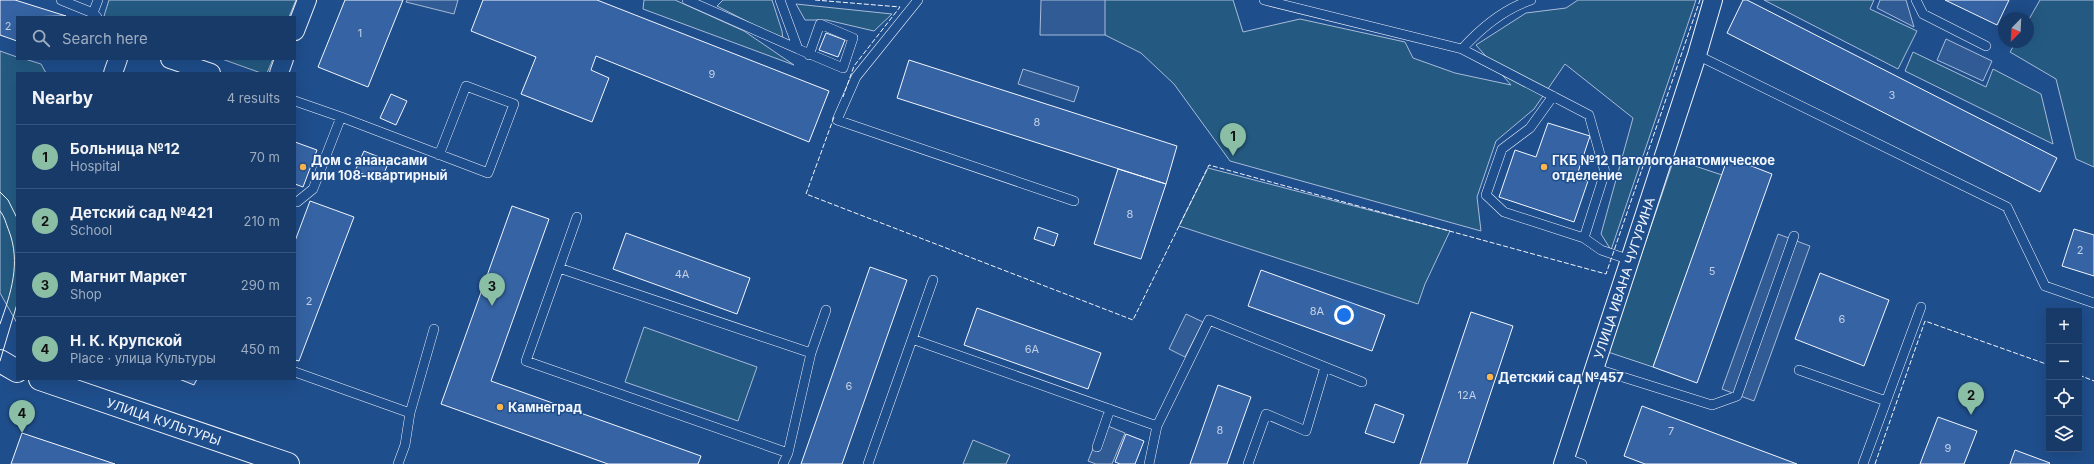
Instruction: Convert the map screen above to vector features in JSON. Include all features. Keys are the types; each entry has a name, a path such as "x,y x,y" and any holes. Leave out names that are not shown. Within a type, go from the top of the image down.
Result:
{"main road":[{"name":"УЛИЦА КУЛЬТУРЫ","path":"43,380 288,464"}],"street":[{"path":"296,28 307,0"},
{"name":"УЛИЦА ИВАНА ЧУГУРИНА","path":"1564,461 1697,55 1713,0"},
{"path":"113,72 118,60"},
{"path":"173,60 208,72"},
{"path":"279,72 284,60"}],"lane":[{"path":"61,0 95,15 98,0"},
{"path":"687,0 810,55 843,68 853,38 820,24 810,55"},
{"path":"780,0 798,49"},
{"path":"918,0 856,77 837,120 1074,201"},
{"path":"1264,0 1462,49 1589,115 1605,172 1584,238"},
{"path":"1462,49 1475,35 1496,19 1530,0"},
{"path":"1916,0 1923,14 1986,46"},
{"path":"1697,55 2007,207 2045,286 2094,303"},
{"path":"296,101 439,154 488,174 514,104 466,86 439,154"},
{"path":"1553,96 1530,128 1502,149 1486,195 1504,212 1584,238 1601,250 1630,260"},
{"path":"296,204 313,189 341,117"},
{"path":"577,217 526,361 788,453"},
{"path":"1594,368 1712,405 1737,396 1794,236"},
{"path":"559,268 811,353"},
{"path":"868,464 933,280"},
{"path":"1863,464 1921,307"},
{"path":"783,464 788,453 811,353 826,310"},
{"path":"1149,464 1158,426 1209,320 1362,382"},
{"path":"398,464 405,445 410,413 434,329"},
{"path":"912,339 1158,426"},
{"path":"1248,464 1266,414 1306,431 1325,367"},
{"path":"1799,370 1886,401"},
{"path":"296,372 410,413"},
{"path":"1098,447 1110,409"},
{"path":"1564,461 1582,464"}],"shaded area":[{"path":"109,0 296,0 289,16 104,16"},
{"path":"407,0 458,0 454,14 406,2"},
{"path":"644,0 675,0 744,31 794,65 643,9"},
{"path":"723,0 772,0 782,31 783,40 717,6"},
{"path":"1041,0 1105,0 1105,35 1040,35"},
{"path":"1100,0 1233,0 1243,32 1300,19 1405,42 1413,58 1455,73 1511,85 1476,45 1526,13 1566,8 1578,0 1696,0 1611,250 1601,234 1633,118 1565,64 1534,109 1496,141 1477,197 1481,231 1230,161 1174,84 1141,53 1105,35"},
{"path":"1764,0 1874,0 1870,9 1917,31 1898,69"},
{"path":"1880,0 1906,0 1914,27 1877,8"},
{"path":"2040,0 2094,0 2094,167 2076,159 2056,79 2010,52 2012,48 2034,48 2033,12"},
{"path":"796,4 892,14 874,31 827,20 805,20"},
{"path":"1946,39 1992,61 1983,81 1937,60"},
{"path":"0,51 16,57 16,60 28,60 41,64 45,72 16,72 16,321 0,293"},
{"path":"1913,52 1986,87 1993,69 2041,94 2053,144 1905,71"},
{"path":"225,60 273,60 267,72 258,72"},
{"path":"1023,69 1079,87 1074,102 1018,84"},
{"path":"1674,159 1722,175 1653,367 1608,352"},
{"path":"1208,168 1450,231 1425,284 1418,304 1179,226"},
{"path":"1778,234 1810,246 1754,401 1722,389"},
{"path":"1186,314 1203,322 1185,357 1169,349"},
{"path":"644,327 757,367 738,421 625,382"},
{"path":"1103,424 1125,433 1112,464 1096,464 1088,461"},
{"path":"973,440 1010,455 1006,464 963,464"}],"building":[{"path":"0,0 15,0 66,16 16,16 16,41 0,35"},
{"path":"345,0 403,0 368,87 318,67"},
{"path":"483,0 597,0 829,91 809,142 596,56 591,70 609,78 592,122 521,94 536,57 471,31"},
{"path":"1743,0 1747,0 2057,158 2040,192 1727,33"},
{"path":"1945,0 2009,0 2003,12 1998,12 1997,25"},
{"path":"826,33 845,40 838,57 819,50"},
{"path":"909,60 1177,146 1166,184 897,98"},
{"path":"391,94 407,101 396,125 380,118"},
{"name":"ГКБ №12 Патологоанатомическое отделение","path":"1548,123 1590,136 1576,178 1588,181 1574,222 1499,197 1515,150 1536,157"},
{"name":"Дом с ананасами или 108-квартирный","path":"296,142 317,150 303,187 296,184"},
{"path":"364,151 389,161 381,181 355,171"},
{"path":"1728,157 1772,174 1697,383 1653,367"},
{"path":"1118,169 1166,184 1141,259 1094,244"},
{"path":"310,201 354,217 299,361 296,360 296,238"},
{"path":"512,206 549,219 491,381 701,456 698,464 608,464 441,404"},
{"path":"1038,227 1058,234 1054,246 1034,239"},
{"path":"2074,229 2094,235 2094,276 2062,266"},
{"path":"626,233 750,278 737,314 613,269"},
{"path":"870,267 907,280 842,464 801,464"},
{"path":"1261,270 1385,315 1372,351 1248,306"},
{"path":"1820,273 1889,300 1864,366 1795,339"},
{"path":"977,308 1101,353 1088,389 964,345"},
{"path":"1471,312 1513,326 1467,464 1420,464"},
{"path":"182,380 196,380 194,385"},
{"path":"1218,385 1251,397 1227,464 1190,464"},
{"path":"1375,404 1404,415 1394,443 1365,433"},
{"path":"1642,406 1797,464 1645,464 1624,456"},
{"path":"1938,417 1977,431 1964,464 1920,464"},
{"path":"22,433 115,464 11,464"},
{"path":"1126,434 1144,441 1135,464 1120,464 1115,462"},
{"path":"2015,450 2050,463 2010,464"}],"tram line":[{"path":"0,192 8,200 16,216"},
{"path":"0,211 13,243 14,255 11,289 0,324"},
{"path":"0,361 16,307"}],"fence":[{"path":"815,0 900,7 854,66 843,97"},
{"path":"834,117 806,194 1133,320 1209,165 1606,274 1700,0"},
{"path":"1875,464 1925,321 2046,364"},
{"path":"2082,376 2094,381"}],"place":[{"name":"Больница №12","path":"1233,156"},
{"name":"Дом с ананасами или 108-квартирный","path":"303,167"},
{"name":"ГКБ №12 Патологоанатомическое отделение","path":"1544,167"},
{"name":"Магнит Маркет","path":"492,306"},
{"name":"Детский сад №457","path":"1490,377"},
{"name":"Камнеград","path":"500,407"},
{"name":"Детский сад №421","path":"1971,415"},
{"name":"Н. К. Крупской","path":"22,433"}]}
